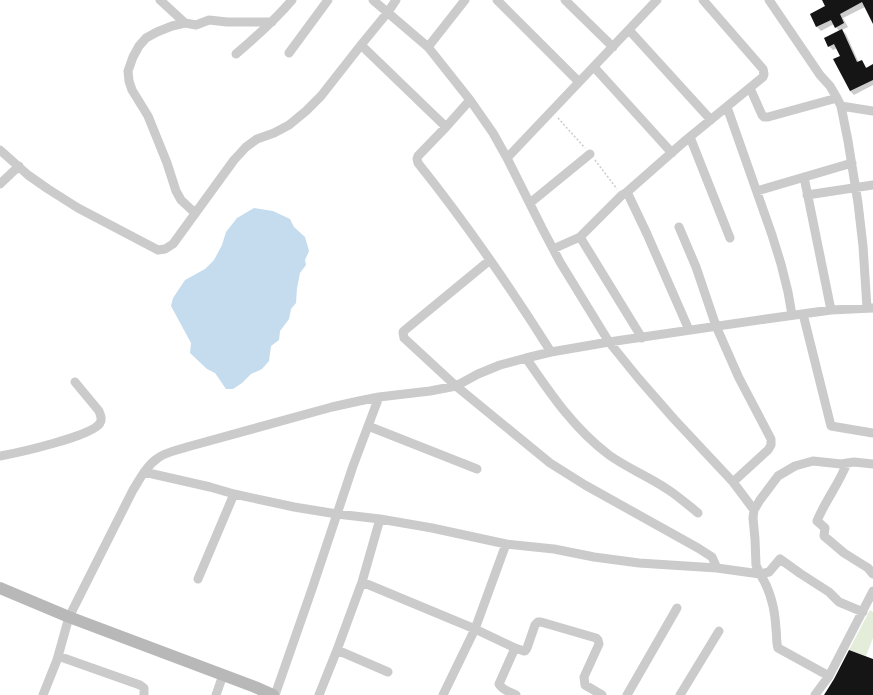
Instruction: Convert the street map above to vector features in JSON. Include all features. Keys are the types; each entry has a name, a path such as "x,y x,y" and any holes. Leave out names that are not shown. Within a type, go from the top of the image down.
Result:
{"street":[{"path":"160,0 185,23"},
{"path":"236,54 281,14 292,0"},
{"path":"288,53 328,0"},
{"path":"373,0 428,47 470,100 494,133 553,250 609,342 639,379 732,482 754,510"},
{"path":"0,150 33,178 78,208 158,250 165,249 173,244 234,160 246,148 257,139 274,133 289,125 321,96 396,0"},
{"path":"428,47 465,0"},
{"path":"497,0 580,82"},
{"path":"565,0 613,47"},
{"path":"553,250 580,237 622,195 762,78 764,74 763,69 703,0"},
{"path":"43,695 58,656 69,618 133,490 144,472 158,457 170,452 332,407 379,397 430,391 456,386 478,374 500,365 551,352 792,315 831,310 870,308 852,163 839,102 830,86 820,75 769,0"},
{"path":"507,158 629,30 651,2"},
{"path":"195,213 181,200 176,191 167,163 148,116 132,90 128,71 139,46 146,38 172,26 185,23 196,25 209,20 226,22 272,22"},
{"path":"629,30 711,120"},
{"path":"361,44 446,127"},
{"path":"594,67 672,152"},
{"path":"750,88 764,117 839,102 873,111"},
{"path":"470,100 418,156 418,163 445,197 490,260 551,352"},
{"path":"727,106 772,235 781,264 792,315"},
{"path":"690,137 730,238"},
{"path":"530,203 590,154"},
{"path":"757,191 852,163"},
{"path":"0,184 19,166"},
{"path":"804,177 831,310"},
{"path":"807,195 873,185"},
{"path":"627,192 689,330"},
{"path":"679,227 696,267 716,326 739,378 771,439 771,445 768,450 732,482"},
{"path":"580,237 642,338"},
{"path":"490,260 403,332 406,341 456,386 550,463 585,485 698,548 712,557 717,568"},
{"path":"803,314 831,426 873,433"},
{"path":"526,358 571,420 588,438 624,465 667,489 698,513"},
{"path":"0,456 74,438 100,424 102,420 99,411 75,382"},
{"path":"0,588 69,618 274,695 312,590 352,466 379,397"},
{"path":"368,426 477,469"},
{"path":"829,676 778,648 776,644 777,630 770,593 756,565 753,518 754,510 778,476 795,466 813,461 835,464 847,464 854,462 873,464"},
{"path":"847,464 822,508 817,521 824,528 824,536 844,553 868,568 873,574"},
{"path":"144,472 294,507 380,519 432,528 506,544 554,549 594,557 639,563 717,568 760,574 769,572 780,559 829,592 839,602 862,612"},
{"path":"198,579 234,494"},
{"path":"319,695 362,582 380,519"},
{"path":"446,694 475,629 506,544"},
{"path":"362,582 524,651 526,650 536,623 539,622 596,638 598,640 598,644 584,677 584,681 585,685 602,695"},
{"path":"815,695 829,676 873,591"},
{"path":"627,695 677,608"},
{"path":"680,695 719,631"},
{"path":"515,648 499,684 503,689 516,695"},
{"path":"337,650 388,672"},
{"path":"58,656 140,685 144,688 144,695"},
{"path":"216,695 223,675"}],"green space":[{"path":"870,610 873,612 873,638 866,656 849,650"}],"water":[{"path":"254,208 273,211 290,219 294,227 305,237 309,251 305,260 306,265 300,273 296,303 291,309 289,319 280,331 279,340 271,346 269,361 262,369 251,374 233,389 226,389 215,373 207,369 190,353 191,343 171,306 173,298 185,280 205,269 214,260 222,245 226,232 237,218"}],"building":[{"path":"822,0 873,0 873,24 862,2 840,14 844,23 835,28 831,20 816,27 810,14 825,6"},
{"path":"842,29 857,62 862,60 866,68 873,64 873,80 850,91 833,59 840,56 834,44 828,47 824,38"},
{"path":"849,650 873,659 873,695 824,695 834,679"}]}
